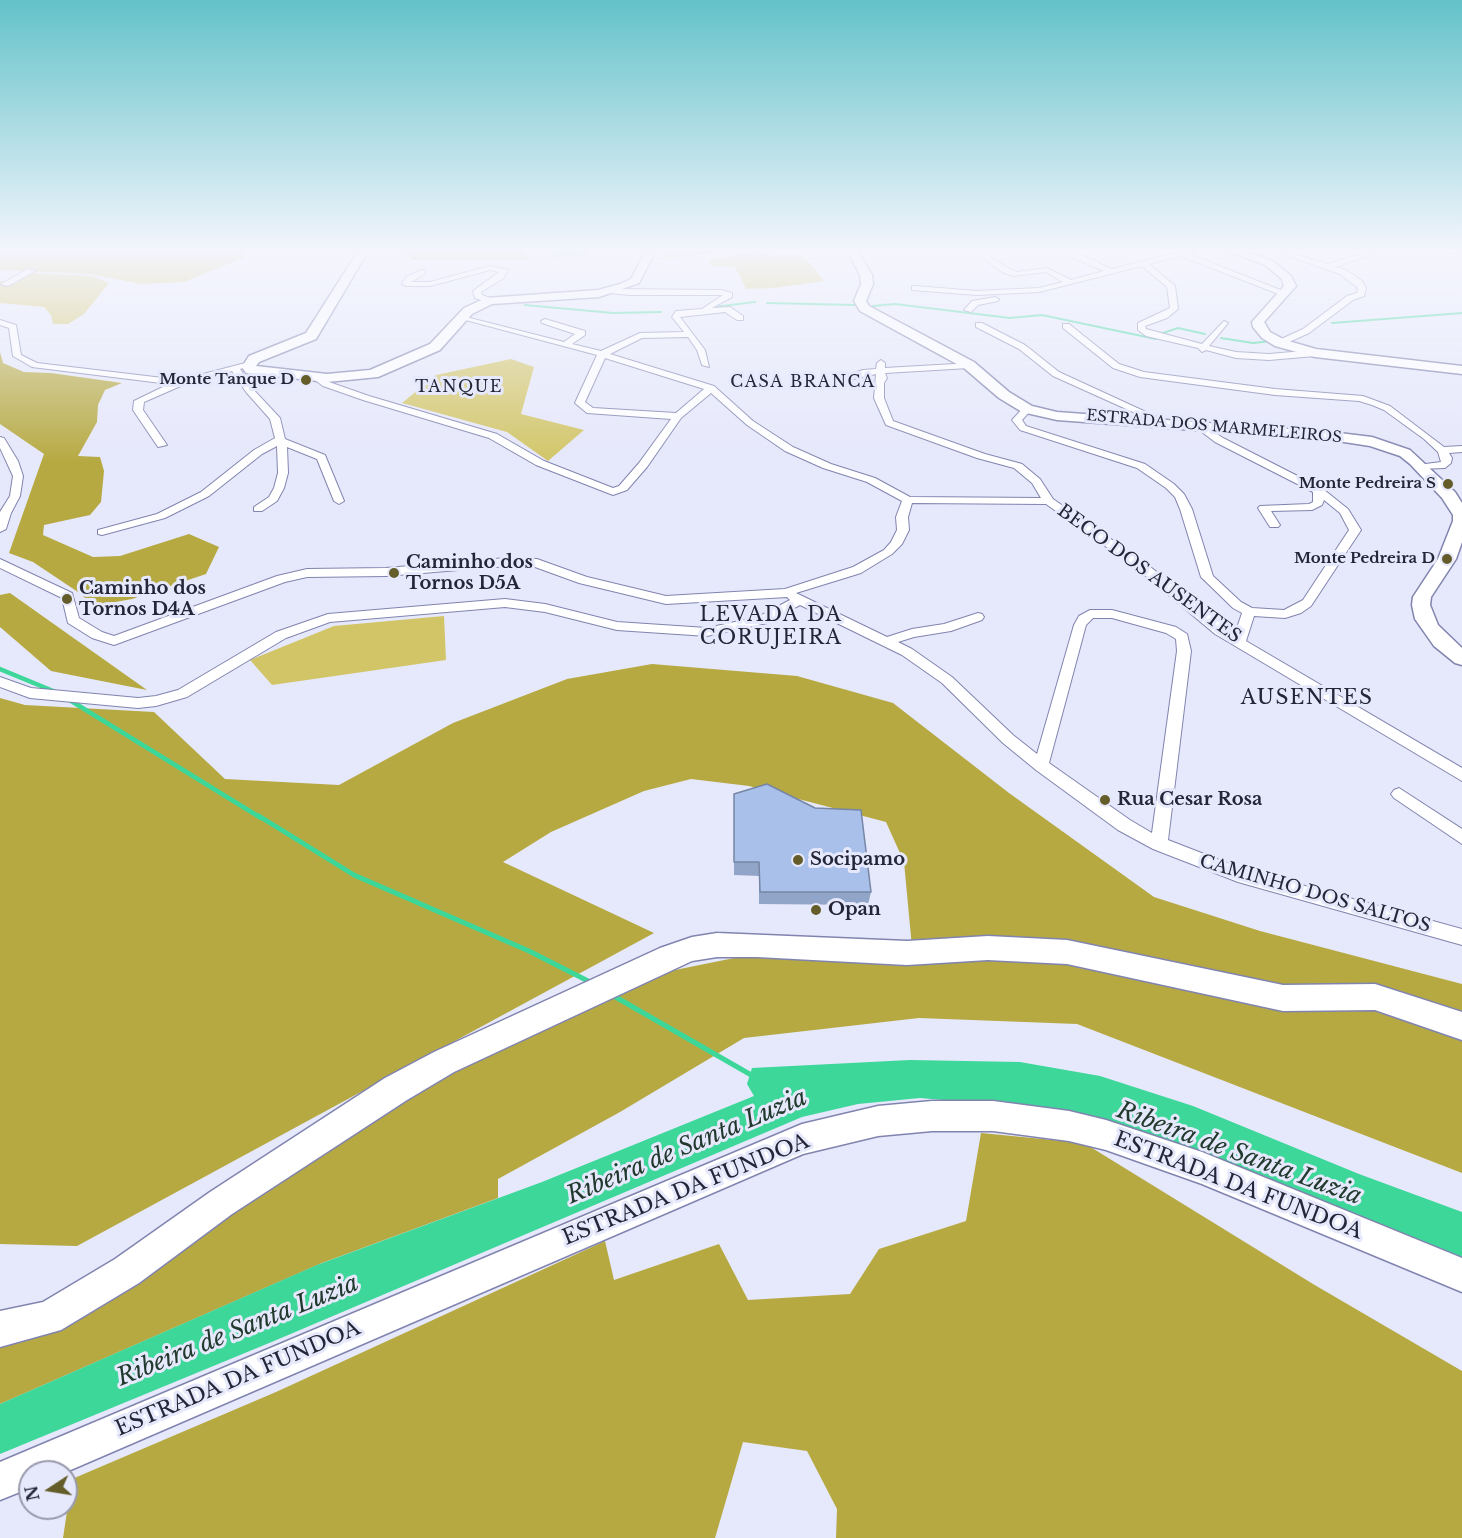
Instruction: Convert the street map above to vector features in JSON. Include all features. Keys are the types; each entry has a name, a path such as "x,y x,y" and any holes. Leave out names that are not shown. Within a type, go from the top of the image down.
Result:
{"main road":[{"path":"323,320 311,336 261,356 250,363 249,367 256,371 316,377 357,377 391,367 435,347 460,320"},
{"name":"ESTRADA DOS MARMELEIROS","path":"887,320 969,365 1004,395 1027,409 1057,416 1288,431 1372,442 1405,453 1422,467 1456,505 1461,521 1447,558 1422,597 1421,605 1425,620 1431,629 1441,641 1462,658"},
{"path":"1259,320 1259,327 1266,335 1280,343 1315,353 1462,370"},
{"path":"0,1329 49,1318 93,1292 127,1271 221,1203 396,1089 444,1062 669,957 692,949 717,945 907,953 988,948 1067,952 1283,998 1375,997 1462,1026"},
{"name":"ESTRADA DA FUNDOA","path":"0,1481 802,1139 878,1121 932,1116 993,1116 1069,1126 1096,1133 1202,1168 1462,1275"}],"street":[{"path":"469,320 602,354 711,388 750,423 789,449 827,466 871,480 908,500 902,517 903,530 896,544 888,552 857,570 791,590 795,597"},
{"path":"678,320 701,350 706,365"},
{"path":"1154,320 1141,325 1142,330 1202,349 1236,355 1269,357 1315,353"},
{"path":"1280,343 1306,331 1321,320"},
{"path":"545,321 582,333 566,344"},
{"path":"0,322 14,327 17,356 35,365 180,383"},
{"path":"1202,349 1224,323"},
{"path":"978,325 1022,347 1056,374 1167,424"},
{"path":"1066,326 1108,360 1127,371 1157,379 1360,398 1387,408 1442,450 1447,458 1446,463 1422,467"},
{"path":"678,417 590,411 580,403 602,354 639,336 691,334"},
{"path":"162,445 138,410 137,405 145,398 166,391 180,383 250,363"},
{"path":"844,378 880,367 969,365"},
{"path":"234,367 249,390 275,418 283,451 281,480 273,500 258,509"},
{"path":"880,367 882,378 879,383 879,398 889,423 981,456 1018,466 1036,481 1049,501"},
{"path":"316,377 326,384 366,398 493,436 540,463 606,490 619,490 643,465 678,417 711,388"},
{"path":"1027,409 1017,420 1023,428 1141,466 1170,486 1180,496 1186,509 1207,577 1223,594 1249,611 1285,614 1297,610 1307,603 1355,530 1344,511 1319,491 1219,440 1199,426"},
{"path":"0,440 13,461 18,476 15,496 5,513 0,529"},
{"path":"279,440 321,457 339,501"},
{"path":"102,532 161,516 205,494 258,452 279,440"},
{"path":"1442,450 1462,449"},
{"path":"1274,525 1264,508 1312,507 1318,504 1319,491"},
{"name":"BECO DOS AUSENTES","path":"908,500 1049,501 1148,571 1220,631 1462,775"},
{"path":"0,563 68,596 74,620 97,635 114,641 281,579 307,573 386,572 507,562 537,563 583,580 666,600 795,597"},
{"path":"0,682 30,693 138,703 170,699 182,694 281,635 328,618 505,603 545,608 617,626 707,632 762,620 795,597"},
{"name":"CAMINHO DOS SALTOS","path":"795,597 907,652 947,680 1008,739 1041,766 1124,825 1159,844 1238,875 1462,937"},
{"path":"1239,642 1249,611"},
{"path":"1041,766 1080,625 1084,619 1090,614 1112,614 1171,630 1182,637 1184,651 1159,844"},
{"path":"885,642 912,633 946,628 978,617"},
{"path":"1399,794 1462,837"}],"shaded area":[{"path":"52,320 75,320 68,324 53,324"},
{"path":"0,352 3,363 24,372 51,373 122,383 105,390 98,405 97,422 78,456 100,457 104,471 101,502 90,515 44,525 43,535 93,557 120,556 189,534 219,547 206,574 132,599 93,606 81,594 33,562 9,553 44,454 0,424"},
{"path":"511,359 534,367 521,414 584,430 548,461 507,432 402,403 436,375"},
{"path":"10,593 147,690 51,671 0,627 0,595"},
{"path":"444,616 446,660 272,685 250,660 334,626"},
{"path":"652,664 797,676 893,703 1009,793 1154,897 1260,931 1462,984 1462,1173 1077,1024 919,1018 744,1038 620,1112 498,1179 498,1198 322,1263 0,1404 0,1343 419,1084 670,971 754,954 913,958 904,862 886,822 749,786 691,779 644,791 551,832 503,862 654,933 77,1246 0,1244 0,698 25,705 154,712 225,779 339,785 453,723 567,679"},
{"path":"981,1133 1084,1143 1313,1284 1462,1371 1462,1538 836,1538 837,1509 807,1451 743,1442 715,1538 63,1538 66,1520 78,1520 78,1476 276,1392 605,1241 614,1280 719,1244 748,1300 850,1294 879,1249 966,1221"}],"water":[{"name":"Ribeira de Santa Luzia","path":"910,1060 1020,1062 1100,1076 1193,1106 1359,1174 1462,1212 1462,1260 1125,1126 1071,1111 920,1098 858,1104 802,1117 274,1341 0,1454 0,1404 317,1265 542,1182 754,1096 747,1084 752,1068"}],"building":[{"name":"Socipamo","path":"767,784 815,808 861,810 871,892 760,892 759,862 734,862 734,794"}],"waterway":[{"path":"1065,320 1156,339"},
{"path":"1332,323 1374,320"},
{"path":"1163,333 1178,328 1205,334"},
{"path":"1221,338 1253,343 1272,341"},
{"path":"0,669 58,693"},
{"path":"68,699 261,818"},
{"path":"259,816 354,875 529,951 592,983"},
{"path":"612,995 753,1076"}],"place":[{"name":"Monte Tanque D","path":"306,380"},
{"name":"Monte Pedreira S","path":"1448,484"},
{"name":"Monte Pedreira D","path":"1447,559"},
{"name":"Caminho dos Tornos D5A","path":"394,573"},
{"name":"Caminho dos Tornos D4A","path":"67,599"},
{"name":"Rua Cesar Rosa","path":"1105,800"},
{"name":"Socipamo","path":"798,860"},
{"name":"Opan","path":"816,910"}],"district":[{"name":"CASA BRANCA","path":"803,382"},
{"name":"TANQUE","path":"459,387"},
{"name":"LEVADA DA CORUJEIRA","path":"771,626"},
{"name":"AUSENTES","path":"1307,698"}]}
